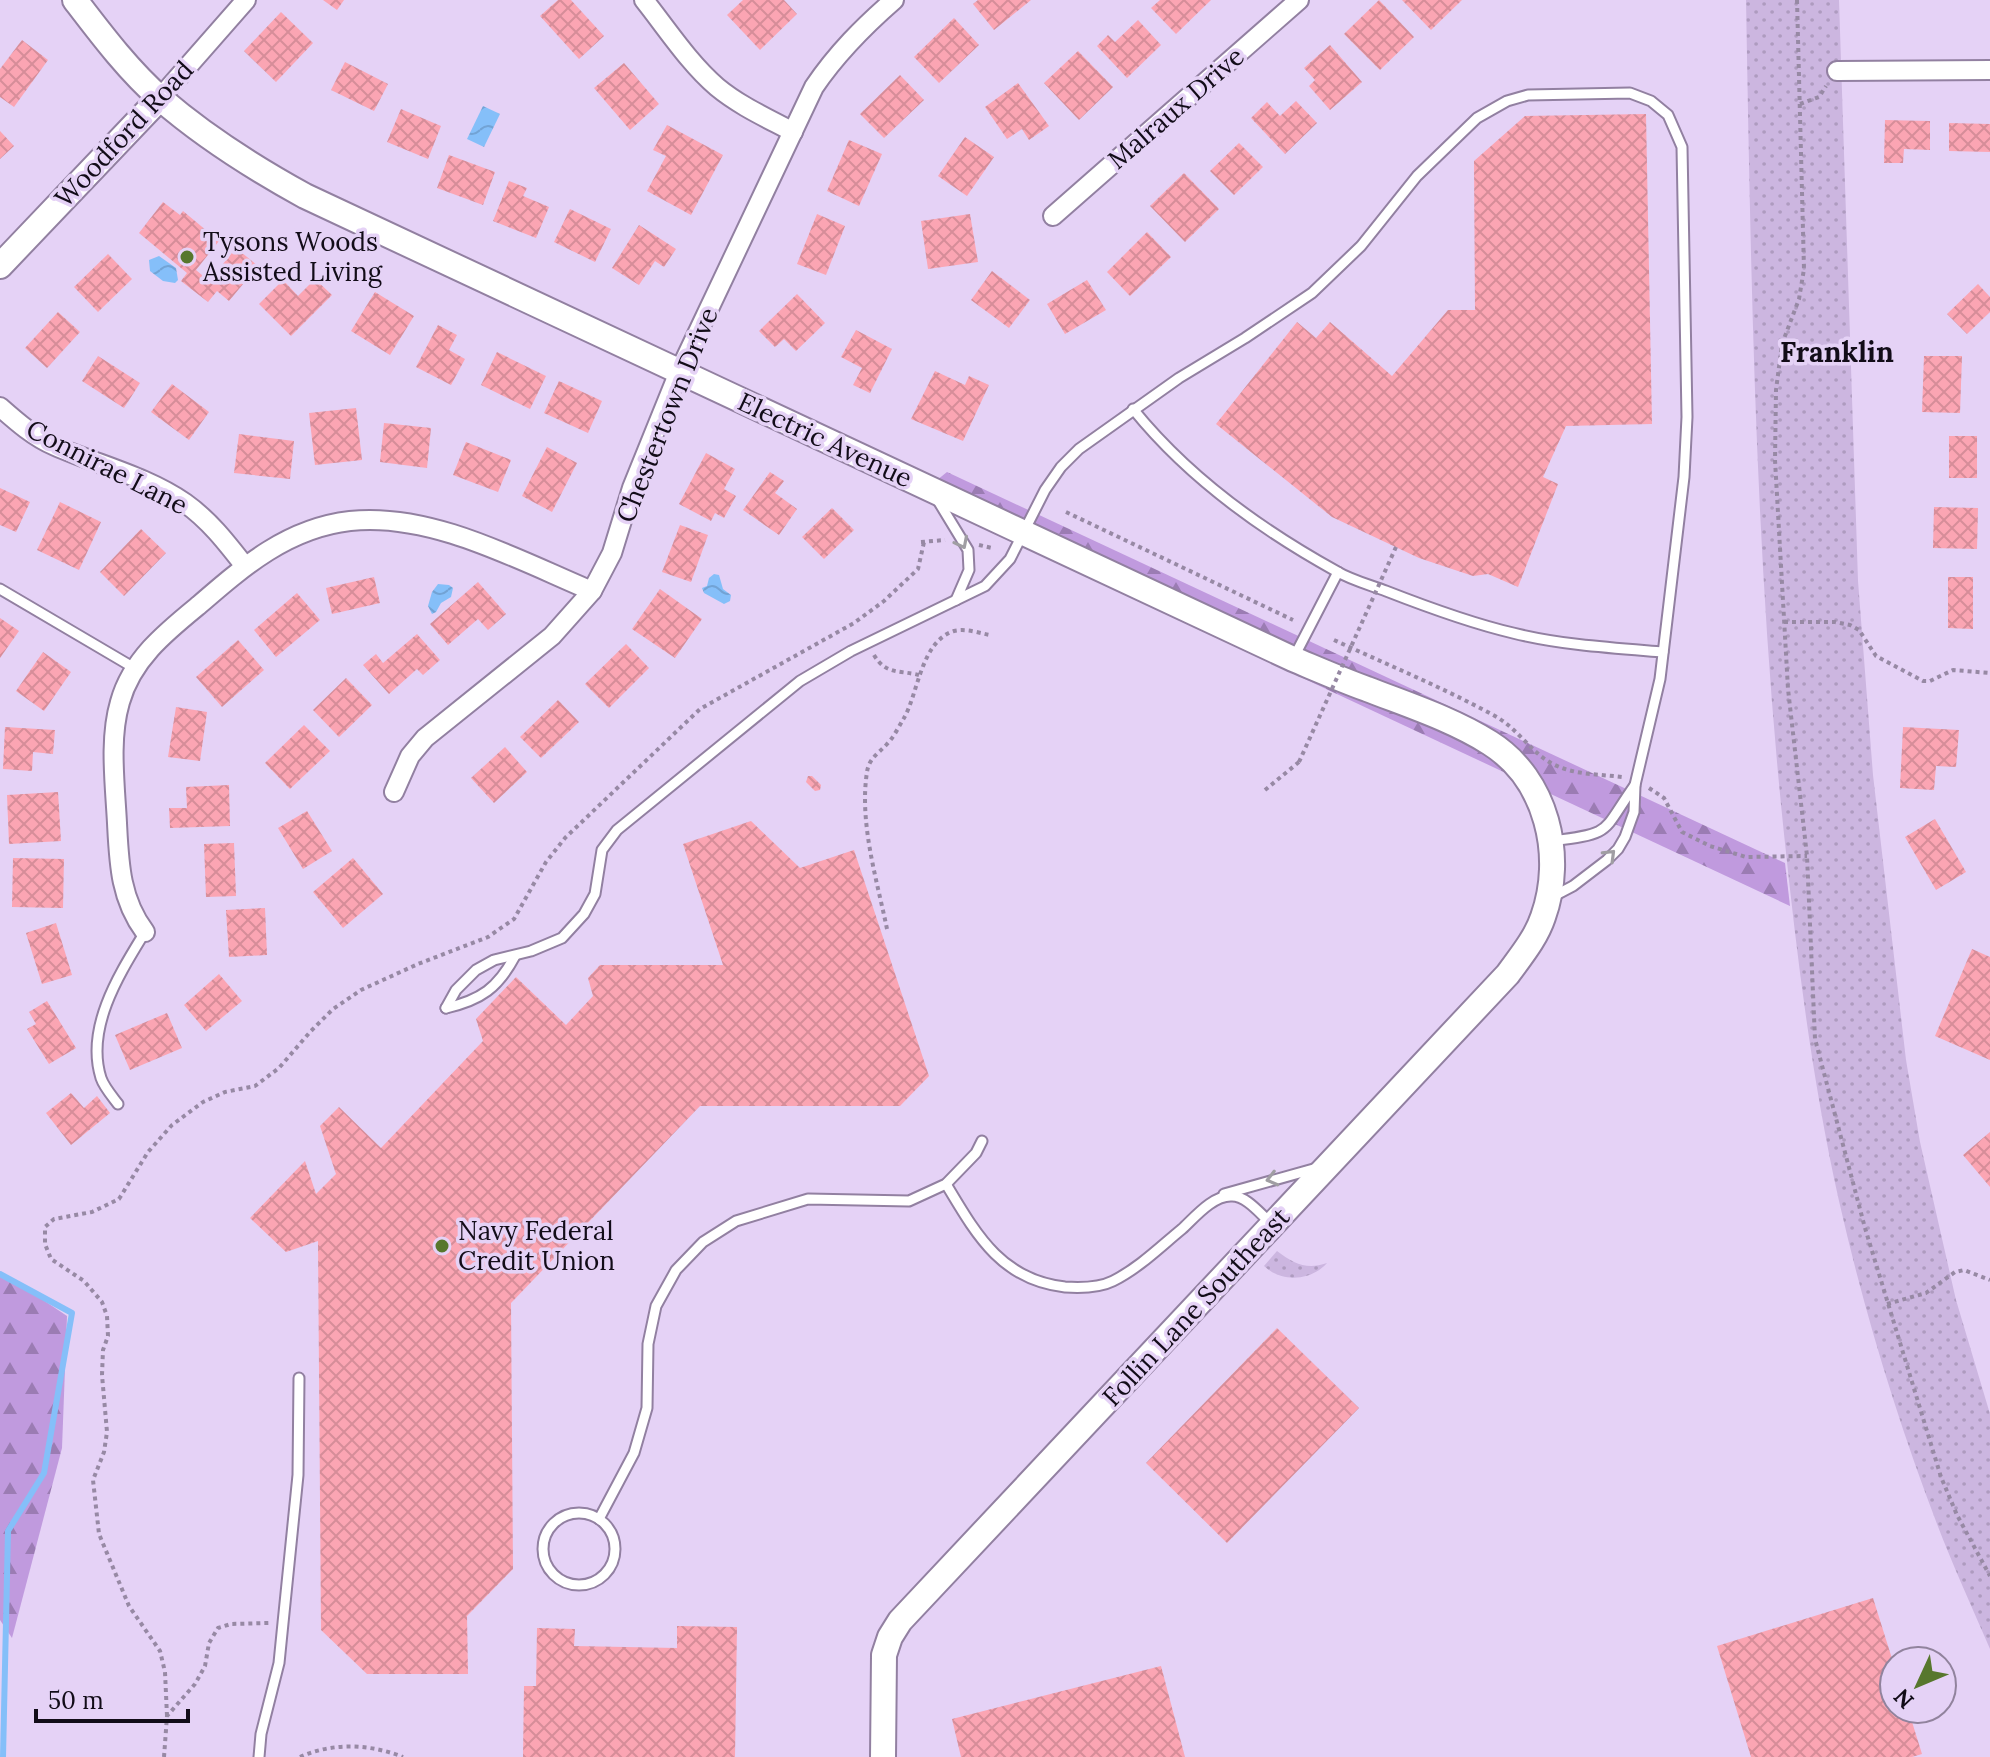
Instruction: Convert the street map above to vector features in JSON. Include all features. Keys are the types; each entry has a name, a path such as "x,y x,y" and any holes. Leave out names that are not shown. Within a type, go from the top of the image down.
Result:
{"street":[{"name":"Electric Avenue","path":"75,0 106,41 160,98 219,144 305,196 1293,659 1421,709 1490,743 1524,775 1539,799 1552,841 1553,870"},
{"name":"Woodford Road","path":"0,266 160,98 246,0"},
{"path":"644,0 716,86 739,103 793,132"},
{"name":"Chestertown Drive","path":"394,792 410,756 425,738 552,636 592,591 612,553 632,488 679,372 814,87 856,34 894,0"},
{"name":"Malraux Drive","path":"1053,216 1299,0"},
{"path":"1837,71 1990,70"},
{"name":"Connirae Lane","path":"0,407 27,430 53,445 153,485 183,502 213,525 244,565"},
{"path":"145,932 127,902 120,877 114,773 119,703 136,669 162,635 244,565 277,544 310,530 347,521 384,519 422,525 487,547 592,591"},
{"name":"Follin Lane Southeast","path":"883,1757 884,1655 900,1621 1508,974 1530,944 1543,918 1553,870"}],"lane":[{"path":"515,956 498,982 472,1002 446,1008 456,990 476,970 494,960 515,956 562,938 584,914 595,894 602,850 617,830 800,681 866,643 985,586 1010,559 1045,490 1061,467 1100,431 1312,293 1361,246 1417,176 1477,118 1507,101 1528,95 1630,93 1651,101 1668,115 1682,147 1687,417 1684,477 1663,652 1650,729 1635,785 1634,812 1618,849 1573,886 1548,899"},
{"path":"1133,409 1161,444 1219,492 1253,519 1338,572 1428,607 1514,634 1593,646 1663,652"},
{"path":"931,490 968,550 969,570 956,600"},
{"path":"1293,659 1338,572"},
{"path":"0,589 136,669"},
{"path":"1552,841 1599,833 1610,825 1635,785"},
{"path":"118,1104 101,1079 99,1028 119,973 145,932"},
{"path":"599,1519 634,1453 647,1408 648,1344 656,1306 676,1270 703,1242 736,1221 808,1199 909,1201 946,1184 976,1153 982,1141"},
{"path":"946,1184 978,1237 1011,1270 1042,1284 1080,1288 1110,1283 1134,1269 1228,1192 1332,1164"},
{"path":"1214,1201 1232,1196 1244,1199 1273,1225"},
{"path":"259,1757 261,1734 279,1663 298,1475 299,1378"},
{"path":"572,1513 586,1513 599,1519 609,1529 614,1542 615,1556 609,1569 599,1579 586,1585 572,1585 558,1579 548,1569 543,1556 543,1542 548,1529 558,1519 572,1513"}],"path":[{"path":"1797,0 1804,269 1799,299 1782,344 1776,390 1775,460 1784,622 1807,856 1815,1039 1887,1304 1941,1477 1957,1515 1990,1576"},
{"path":"1800,104 1819,97 1837,71"},
{"path":"1066,512 1293,620"},
{"path":"164,1757 167,1716 165,1672 160,1651 129,1606 99,1534 93,1480 104,1452 107,1432 102,1375 103,1350 108,1336 107,1316 102,1302 84,1281 51,1259 45,1244 45,1227 54,1219 92,1212 119,1199 148,1152 172,1125 203,1102 225,1092 255,1086 279,1068 333,1009 361,990 488,937 514,919 539,880 546,862 565,838 700,709 854,623 918,569 923,542 952,539"},
{"path":"1265,790 1299,762 1396,547"},
{"path":"1784,622 1850,625 1859,630 1876,656 1923,681 1930,681 1953,670 1990,673"},
{"path":"854,623 878,662 891,672 919,675"},
{"path":"887,929 869,836 868,765 876,752 888,744 906,714 919,675 943,637 964,630 990,635"},
{"path":"1647,786 1664,798 1682,832 1710,846 1746,857 1807,856"},
{"path":"1887,1304 1926,1293 1955,1272 1964,1270 1990,1280"},
{"path":"167,1716 195,1684 205,1666 209,1643 218,1628 231,1624 283,1623"},
{"path":"300,1757 345,1746 383,1749 403,1757"}],"shaded area":[{"path":"1746,0 1839,0 1858,581 1873,775 1906,1060 1920,1142 1956,1300 1990,1414 1990,1649 1922,1484 1870,1324 1829,1156 1806,1019 1784,834 1767,626 1753,313"},
{"path":"1277,1251 1301,1264 1313,1266 1327,1263 1305,1276 1279,1275 1264,1266"}],"green space":[{"path":"947,472 1785,863 1790,906 916,497"},
{"path":"0,1271 67,1316 62,1448 12,1638 0,1620"}],"water":[{"path":"483,106 500,114 484,147 467,139"},
{"path":"159,256 176,268 178,280 175,283 163,281 150,271 149,260"},
{"path":"714,574 719,575 723,589 731,595 730,601 724,604 704,593 702,588 707,586"},
{"path":"438,584 453,588 451,597 432,614 428,606"}],"building":[{"path":"323,0 344,0 337,10"},
{"path":"558,0 571,0 604,36 579,59 540,16"},
{"path":"743,0 784,0 797,14 760,50 727,15"},
{"path":"978,0 1031,0 994,30 973,4"},
{"path":"1160,0 1211,0 1176,34 1151,8"},
{"path":"1379,0 1414,37 1380,70 1344,34"},
{"path":"1402,0 1462,0 1431,30"},
{"path":"281,12 313,43 276,82 244,51"},
{"path":"954,18 979,45 939,83 914,57"},
{"path":"1138,20 1161,45 1127,78 1097,46 1108,35 1115,42"},
{"path":"22,40 48,60 14,107 0,97 0,69"},
{"path":"1330,45 1362,82 1330,110 1309,86 1315,80 1304,68"},
{"path":"1078,51 1113,87 1079,120 1044,83"},
{"path":"345,62 388,84 374,111 331,90"},
{"path":"624,63 659,104 630,130 594,88"},
{"path":"900,75 924,100 884,138 860,114"},
{"path":"1018,83 1049,126 1029,140 1022,129 1007,139 985,107"},
{"path":"1296,101 1317,123 1285,154 1251,118 1267,102 1280,116"},
{"path":"401,109 441,126 428,159 387,142"},
{"path":"1646,114 1652,424 1566,426 1543,477 1558,484 1518,587 1488,574 1473,576 1419,558 1332,517 1216,424 1297,322 1316,338 1330,322 1392,376 1448,310 1475,310 1474,161 1525,116"},
{"path":"1885,120 1930,121 1930,150 1904,149 1903,163 1884,163"},
{"path":"1949,123 1990,124 1990,152 1949,151"},
{"path":"667,125 723,155 691,215 647,191 666,156 653,150"},
{"path":"0,131 14,146 0,159"},
{"path":"965,137 994,157 967,196 938,176"},
{"path":"849,140 882,154 859,206 827,191"},
{"path":"1239,143 1263,167 1234,195 1210,171"},
{"path":"449,155 495,172 483,205 437,188"},
{"path":"1184,173 1219,209 1185,242 1150,206"},
{"path":"509,181 527,188 523,196 549,207 536,238 493,221"},
{"name":"Tysons Woods Assisted Living","path":"163,202 180,215 183,211 219,241 196,270 209,281 236,248 258,266 229,301 217,291 208,302 181,281 187,273 139,233"},
{"path":"570,209 611,229 595,262 554,242"},
{"path":"817,214 845,226 826,275 797,264"},
{"path":"970,214 978,262 928,269 921,221"},
{"path":"639,225 676,249 664,267 655,261 639,285 612,268"},
{"path":"1147,232 1171,257 1130,296 1107,272"},
{"path":"108,254 132,279 98,312 74,287"},
{"path":"992,271 1030,300 1009,328 971,300"},
{"path":"315,279 332,295 291,336 259,304 283,280 298,296"},
{"path":"1087,280 1106,310 1065,334 1047,304"},
{"path":"1978,284 1990,297 1990,312 1967,334 1947,314"},
{"path":"375,292 414,316 390,355 351,331"},
{"path":"797,294 825,323 796,351 784,339 775,347 759,331"},
{"path":"58,312 80,332 47,368 25,348"},
{"path":"438,325 457,335 449,350 465,359 451,385 416,367"},
{"path":"856,330 892,349 870,393 853,385 862,368 841,357"},
{"path":"497,352 546,376 530,409 481,385"},
{"path":"98,356 140,383 124,408 82,381"},
{"path":"1924,356 1962,356 1960,413 1922,412"},
{"path":"935,371 965,385 969,376 989,385 963,441 911,419"},
{"path":"559,381 602,401 588,433 544,413"},
{"path":"172,384 209,412 189,440 151,412"},
{"path":"356,408 362,460 315,465 309,413"},
{"path":"384,423 431,428 427,468 380,462"},
{"path":"239,434 294,441 290,479 234,473"},
{"path":"1949,436 1977,436 1977,478 1949,478"},
{"path":"466,442 511,460 498,492 453,475"},
{"path":"547,447 577,463 552,512 522,496"},
{"path":"706,453 735,469 724,489 736,496 724,518 715,513 711,521 679,504"},
{"path":"770,472 784,481 775,493 797,509 779,535 743,510"},
{"path":"0,488 30,502 16,532 0,525"},
{"path":"60,502 101,522 79,570 37,550"},
{"path":"1934,507 1978,508 1977,549 1933,548"},
{"path":"832,508 854,530 824,559 802,537"},
{"path":"680,525 708,535 691,582 662,572"},
{"path":"141,529 166,553 124,596 100,572"},
{"path":"374,577 380,603 332,614 326,588"},
{"path":"1948,577 1973,577 1973,629 1948,628"},
{"path":"478,582 506,614 488,630 478,619 448,645 430,624"},
{"path":"660,589 702,619 675,658 632,629"},
{"path":"297,593 320,620 276,657 254,630"},
{"path":"0,618 19,631 0,658"},
{"path":"417,634 440,660 423,675 417,669 389,694 363,665 376,654 383,663"},
{"path":"238,640 264,670 222,707 196,677"},
{"path":"626,644 649,668 609,708 585,684"},
{"path":"43,652 71,672 44,711 16,691"},
{"path":"346,678 372,705 339,737 313,710"},
{"path":"558,700 579,722 541,758 520,737"},
{"path":"176,707 207,712 200,761 168,757"},
{"path":"304,725 330,751 290,789 265,763"},
{"path":"5,727 55,730 53,754 33,752 32,771 3,769"},
{"path":"1903,727 1959,730 1956,767 1936,766 1934,790 1900,788"},
{"path":"505,747 527,772 494,803 471,778"},
{"path":"808,776 821,785 820,790 815,791 806,782"},
{"path":"229,785 230,826 170,828 169,808 187,808 186,787"},
{"path":"58,792 61,841 9,844 7,795"},
{"path":"307,811 332,851 303,869 278,828"},
{"path":"1935,819 1966,872 1936,890 1905,837"},
{"name":"Navy Federal Credit Union","path":"751,821 800,868 854,850 929,1076 900,1106 700,1106 511,1303 513,1569 467,1616 468,1674 367,1674 321,1630 318,1241 286,1252 250,1218 305,1161 316,1194 336,1174 320,1126 339,1107 381,1148 483,1041 476,1019 516,977 566,1025 593,996 588,978 600,965 723,965 683,844"},
{"path":"234,843 236,896 206,897 204,844"},
{"path":"13,858 64,859 63,908 12,907"},
{"path":"353,858 383,894 343,928 313,892"},
{"path":"265,908 267,955 229,957 226,910"},
{"path":"56,923 72,975 42,984 26,933"},
{"path":"1972,949 1990,957 1990,1060 1935,1036"},
{"path":"219,974 242,1001 206,1031 184,1005"},
{"path":"47,1001 76,1048 49,1064 27,1029 36,1024 29,1012"},
{"path":"167,1013 182,1048 130,1070 115,1035"},
{"path":"71,1093 84,1108 97,1096 110,1113 71,1145 46,1113"},
{"path":"1990,1132 1990,1187 1963,1155"},
{"path":"1277,1328 1359,1408 1227,1543 1146,1463"},
{"path":"1873,1598 1888,1645 1878,1645 1878,1725 1913,1725 1922,1754 1912,1757 1751,1757 1717,1646"},
{"path":"677,1626 737,1627 735,1757 523,1757 524,1686 536,1686 537,1628 575,1629 574,1646 677,1648"},
{"path":"1161,1666 1185,1757 961,1757 952,1719"}],"waterway":[{"path":"0,1274 72,1313 44,1473 8,1531 3,1757"}],"place":[{"name":"Tysons Woods Assisted Living","path":"187,257"},
{"name":"Navy Federal Credit Union","path":"442,1246"}],"district":[{"name":"Franklin","path":"1837,352"}]}
